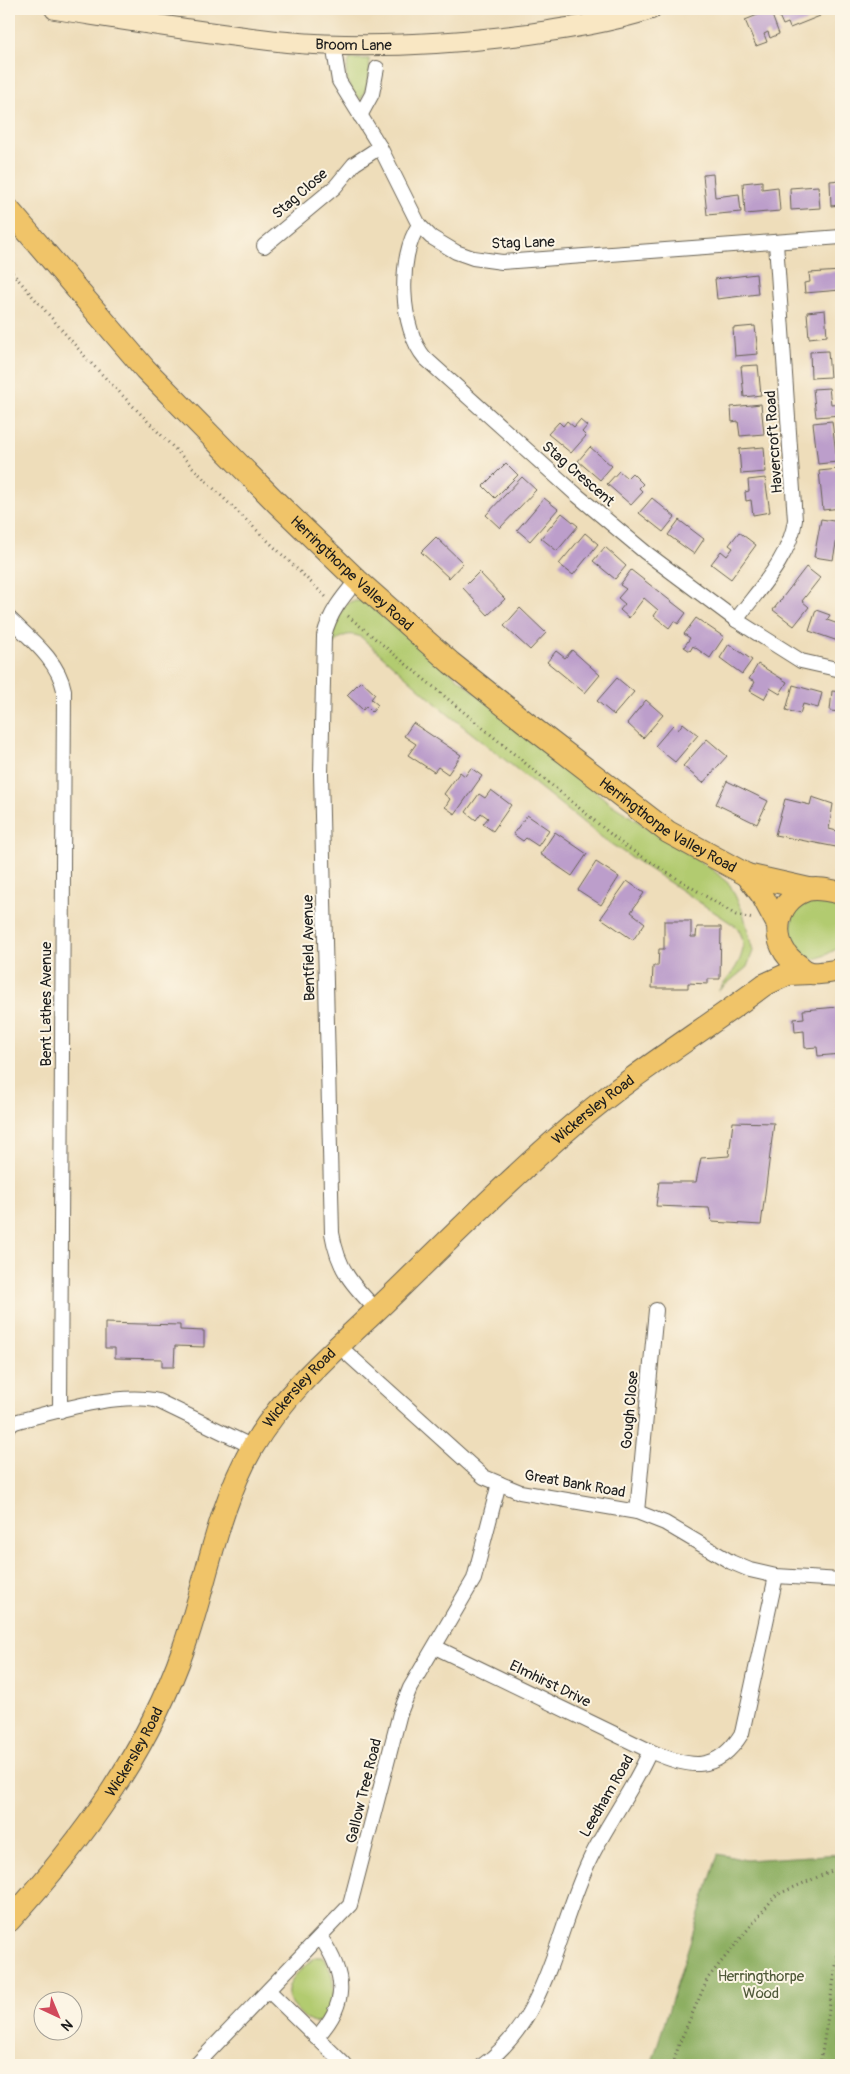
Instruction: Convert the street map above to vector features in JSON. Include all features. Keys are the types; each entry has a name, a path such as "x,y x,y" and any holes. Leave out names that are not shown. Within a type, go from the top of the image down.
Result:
{"main road":[{"name":"Broom Lane","path":"55,9 209,33 333,44 408,44 491,39 582,26 651,9"},
{"name":"Herringthorpe Valley Road","path":"9,210 145,369 277,503 357,580 452,663 668,832 747,875 809,889 841,893"},
{"name":"Herringthorpe Valley Road","path":"747,875 762,895 778,930 782,949 789,959 810,973"},
{"path":"764,985 774,958 781,913 797,894 809,889"},
{"name":"Wickersley Road","path":"9,1921 86,1828 112,1792 143,1740 166,1693 184,1646 224,1509 253,1446 300,1383 340,1347 477,1212 574,1124 613,1093 764,985 788,974 841,970"}],"street":[{"name":"Stag Lane","path":"333,44 339,81 380,147 419,225 431,237 456,252 473,258 502,262 841,238"},
{"path":"360,116 372,94 377,68"},
{"name":"Stag Close","path":"264,246 335,187 354,164 380,147"},
{"name":"Stag Crescent","path":"419,225 407,247 405,260 406,316 410,335 417,349 490,419 645,552 736,620 801,662 841,670"},
{"name":"Havercroft Road","path":"736,620 787,550 793,534 795,520 776,243"},
{"name":"Bentfield Avenue","path":"357,580 335,606 328,619 324,636 321,774 332,1233 335,1253 344,1272 377,1310"},
{"name":"Bent Lathes Avenue","path":"9,618 55,665 61,675 64,690 60,1411"},
{"name":"Gough Close","path":"637,1512 656,1310"},
{"name":"Great Bank Road","path":"340,1347 484,1477 520,1492 637,1512 665,1523 731,1562 750,1570 776,1576 841,1580"},
{"path":"9,1426 15,1422 60,1411 143,1397 158,1401 253,1446"},
{"name":"Gallow Tree Road","path":"196,2065 350,1905 400,1712 410,1688 474,1579 499,1483"},
{"name":"Leedham Road","path":"483,2065 509,2042 524,2023 539,1998 575,1892 592,1855 642,1769 650,1751 675,1762 701,1765 714,1762 734,1746 742,1733 776,1576"},
{"name":"Elmhirst Drive","path":"435,1647 650,1751"},
{"path":"316,2038 330,2022 339,2000 336,1965 320,1938"},
{"path":"269,1991 345,2065"}],"path":[{"path":"673,2065 679,2044 708,1978 776,1895 841,1867"},
{"path":"820,2065 841,1935"}],"green space":[{"path":"350,59 369,59 370,70 361,100 348,81 347,71"},
{"path":"352,601 364,601 611,804 713,870 730,885 743,912 753,951 747,967 718,991 735,969 742,953 743,944 737,927 605,840 449,715 361,637 346,635 339,638 333,644 336,619 342,609"},
{"path":"813,901 841,907 841,947 816,959 804,957 798,953 794,946 791,930 796,907"},
{"name":"Herringthorpe Wood","path":"718,1854 746,1860 841,1854 841,2065 651,2065"},
{"path":"315,1957 323,1957 328,1964 334,1993 329,2012 323,2019 315,2023 307,2020 296,2009 290,2001 288,1994 289,1987 296,1974"}],"building":[{"path":"776,9 817,9 820,16 790,28 788,23 783,25"},
{"path":"770,10 779,34 770,38 768,32 764,34 767,42 756,46 745,20"},
{"path":"713,174 715,197 739,194 741,212 707,215 703,175"},
{"path":"841,180 841,205 831,206 830,181"},
{"path":"762,181 762,189 778,187 780,211 745,214 743,183"},
{"path":"818,186 820,208 791,210 790,188"},
{"path":"841,271 841,290 805,293 804,283 810,282 809,273"},
{"path":"756,274 758,294 717,299 715,279"},
{"path":"825,310 827,336 809,338 807,312"},
{"path":"755,326 758,354 735,356 733,328"},
{"path":"828,351 830,377 811,378 810,352"},
{"path":"758,365 761,395 744,397 741,366"},
{"path":"829,388 831,404 841,403 841,415 816,417 813,389"},
{"path":"761,404 764,434 740,436 738,421 732,422 731,407"},
{"path":"580,420 587,426 582,432 586,436 571,453 548,434 559,422 563,426 567,421 574,427"},
{"path":"832,421 837,462 818,464 813,423"},
{"path":"590,447 612,466 600,480 578,461"},
{"path":"764,447 766,472 741,474 739,449"},
{"path":"506,463 518,475 495,498 483,486"},
{"path":"839,469 841,508 823,510 819,471"},
{"path":"619,471 627,478 632,473 643,484 639,488 643,492 631,505 607,484"},
{"path":"522,477 536,490 500,528 486,515"},
{"path":"765,478 770,512 753,515 751,500 746,501 745,492 749,491 748,480"},
{"path":"544,498 558,509 530,541 517,530"},
{"path":"652,498 675,517 663,532 639,513"},
{"path":"562,513 578,526 557,551 541,538"},
{"path":"821,519 840,522 833,560 814,557"},
{"path":"679,520 704,539 694,554 668,535"},
{"path":"739,532 756,545 731,579 711,564 721,551 727,556 733,548 729,545"},
{"path":"585,533 598,544 573,575 559,564"},
{"path":"436,537 463,563 449,578 421,552"},
{"path":"605,547 626,566 615,579 593,561"},
{"path":"806,567 820,578 802,601 809,607 794,626 773,610"},
{"path":"631,570 686,613 678,624 674,621 669,628 654,616 658,610 644,598 629,618 620,610 625,604 618,598 626,589 620,585"},
{"path":"479,572 505,599 488,615 463,588"},
{"path":"520,608 546,633 530,650 504,626"},
{"path":"816,610 830,615 827,620 841,625 838,641 809,631"},
{"path":"696,618 724,637 710,658 693,646 690,651 684,647 690,638 684,634"},
{"path":"729,644 752,660 742,674 720,658"},
{"path":"572,650 600,675 585,693 547,662 556,651 565,658"},
{"path":"758,664 787,682 780,694 770,688 764,699 750,691 755,682 749,679"},
{"path":"617,678 634,692 614,715 597,701"},
{"path":"361,681 375,694 371,699 378,705 372,712 366,706 363,710 347,695"},
{"path":"793,685 822,693 818,708 803,704 800,714 786,710"},
{"path":"832,691 841,692 841,712 830,711"},
{"path":"646,700 663,715 643,738 627,723"},
{"path":"413,723 461,755 448,774 438,767 434,772 408,755 416,744 404,736"},
{"path":"683,723 698,735 675,762 655,746 673,725 678,730"},
{"path":"707,739 727,756 703,783 683,766"},
{"path":"471,768 482,776 455,814 445,807 450,799 444,794 460,772 465,776"},
{"path":"727,781 768,801 757,824 716,804"},
{"path":"491,790 511,805 493,831 483,824 488,818 481,813 476,820 466,812 479,794 485,798"},
{"path":"812,797 833,804 829,829 837,831 838,825 841,825 841,848 775,835 785,799 810,805"},
{"path":"527,815 549,830 538,846 526,838 523,841 513,834"},
{"path":"555,832 587,854 572,876 540,854"},
{"path":"596,862 619,877 601,905 578,890"},
{"path":"627,881 644,893 631,912 645,923 633,940 601,918"},
{"path":"664,921 691,921 691,937 696,937 697,927 721,927 720,979 708,979 708,984 688,983 688,988 652,988 653,966 658,966 659,949 664,949"},
{"path":"838,1007 841,1054 818,1056 817,1047 805,1048 804,1031 795,1032 794,1019 804,1018 803,1010"},
{"path":"733,1122 774,1123 761,1225 712,1222 709,1208 656,1206 659,1182 696,1182 701,1158 729,1156"},
{"path":"105,1323 180,1325 180,1330 204,1331 204,1347 175,1346 174,1367 162,1367 162,1359 115,1358 115,1348 105,1348"}]}
